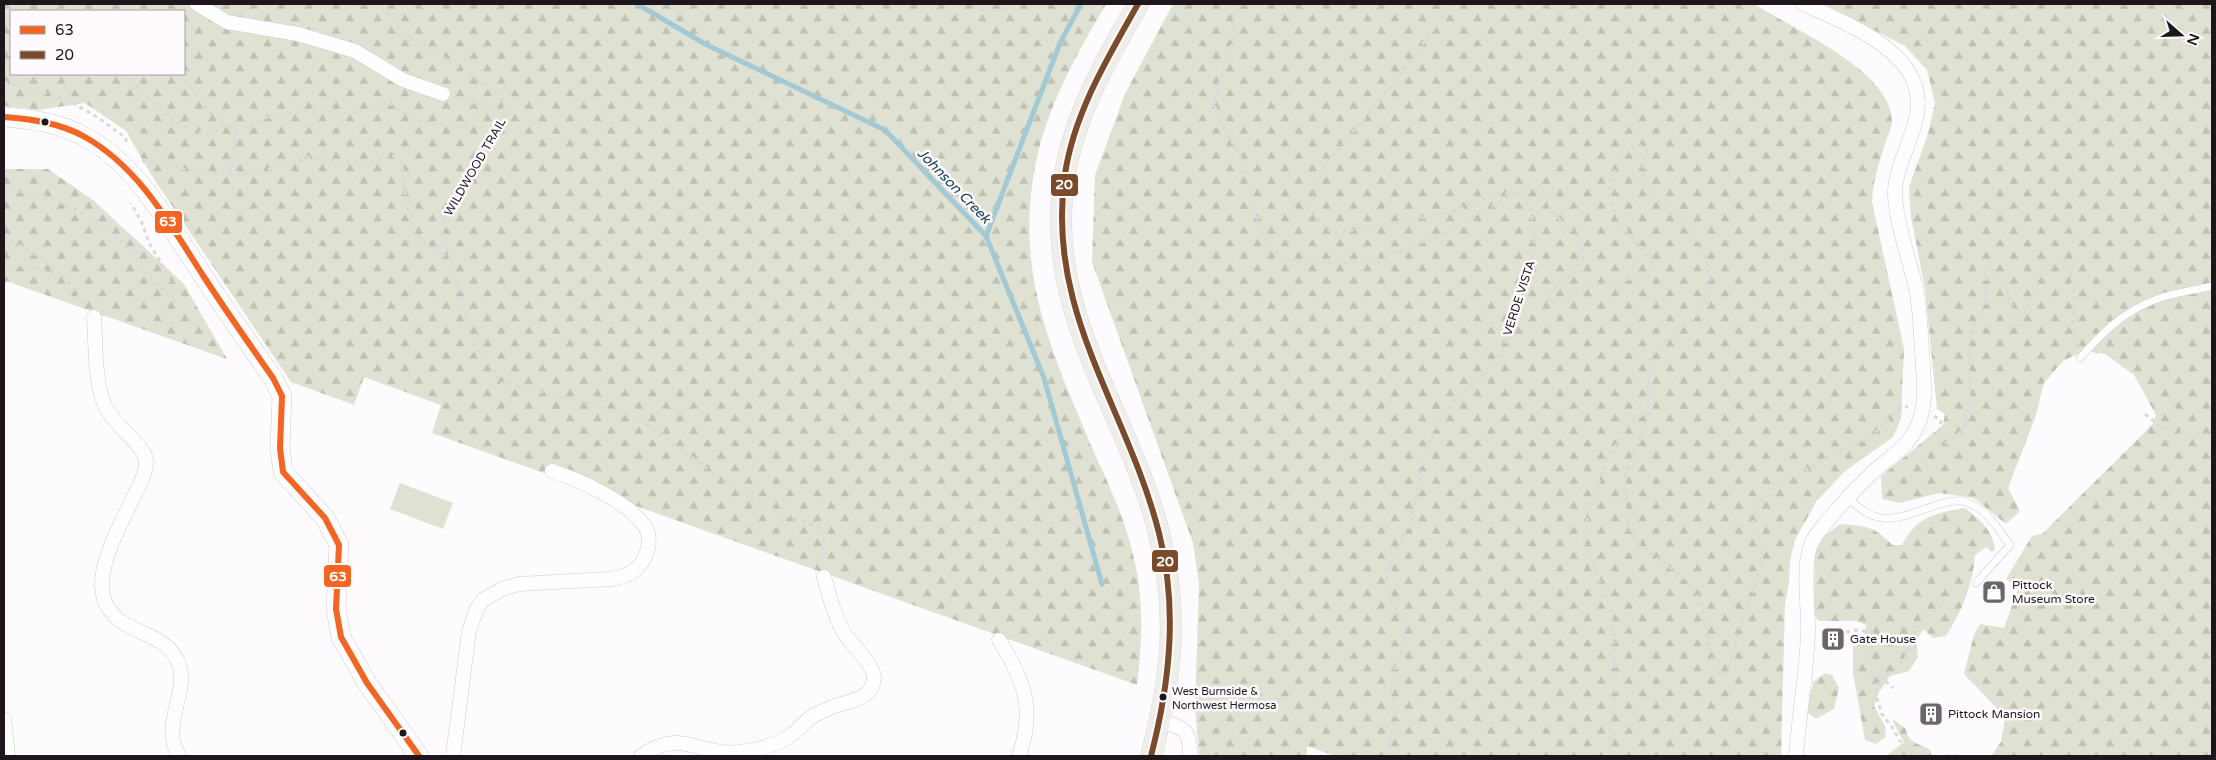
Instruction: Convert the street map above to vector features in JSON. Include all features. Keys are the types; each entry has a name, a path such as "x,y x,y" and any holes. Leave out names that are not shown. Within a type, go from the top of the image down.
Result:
{"main road":[{"path":"1138,4 1087,102 1077,130 1065,174 1061,228 1064,270 1076,321 1140,476 1159,533 1164,556 1170,604 1172,648 1160,721 1151,756"}],"street":[{"path":"197,4 227,22 298,34 355,51 403,80 443,94"},
{"path":"1796,756 1806,659 1808,555 1815,536 1848,497 1875,471 1902,450 1912,437 1918,424 1924,399 1918,300 1895,194 1899,171 1912,136 1918,104 1915,84 1911,75 1894,55 1866,34 1803,4"},
{"path":"4,117 33,119 71,130 94,142 118,160 143,188 164,217 272,378 282,396 280,448 284,472 325,518 337,537 339,545 336,610 341,637 367,683 419,756"},
{"path":"94,317 99,382 104,404 113,422 141,448 146,459 144,475 106,558 102,578 103,594 109,608 118,620 130,628 160,641 169,649 178,663 181,677 172,734 175,750 179,756"},
{"path":"452,756 470,625 477,608 483,600 502,589 519,584 611,579 626,576 635,572 642,564 647,552 648,532 645,525 637,518 618,502 568,476 552,471"},
{"path":"641,756 656,748 677,742 724,752 739,752 766,746 790,736 811,717 832,707 866,696 872,688 874,676 869,665 845,634 834,612 824,577"},
{"path":"999,640 1015,664 1026,697 1026,734 1019,756"},
{"path":"4,718 8,756"},
{"path":"1160,721 1180,727 1186,732 1190,744 1190,756"}],"lane":[{"path":"2080,358 2100,335 2125,314 2154,300 2212,286"},
{"path":"1848,497 1859,509 1877,518 1888,520 1947,502 1965,501 1973,505 1993,522 2010,545 1976,583"}],"path":[{"name":"WILDWOOD TRAIL","path":"379,4 402,31 492,89 502,99 506,114 496,126 480,161 466,179 446,216 441,230 474,345 502,383 573,399 638,418 735,489 780,513 823,529 824,577"},
{"path":"974,4 976,7 995,12 1020,4"},
{"path":"1234,4 1233,41 1214,102 1218,119 1240,156 1260,228 1273,250 1284,258 1308,264 1357,262 1388,256 1450,231 1524,187 1532,187 1543,191 1553,211 1575,232 1581,243 1584,256 1573,272 1550,292 1548,298 1550,304 1556,304 1586,288 1643,276 1652,268 1651,261 1623,227 1613,210 1610,194 1615,169 1622,157 1638,145 1647,149 1643,172 1646,183 1669,211 1690,229 1705,256 1710,272 1710,288 1704,308 1657,348 1647,370 1648,411 1645,428 1626,474 1624,512 1629,528 1641,545 1676,571 1696,591 1707,622 1709,650 1715,667 1720,674 1726,676 1762,565 1761,544 1752,523 1756,508 1783,479 1871,437 1898,410 1908,406 1915,407"},
{"path":"1453,4 1384,95 1324,166 1310,208 1318,221 1333,233 1446,214 1487,196 1516,193"},
{"path":"125,75 173,121 200,133 211,134 223,124"},
{"path":"180,75 211,113 223,124 237,130 276,114 314,110 338,112 368,111 384,102 393,105 414,119 456,127 467,123 484,106"},
{"path":"4,82 68,100 97,117 126,138 125,154"},
{"path":"443,94 496,109 506,114"},
{"path":"230,175 237,130"},
{"path":"133,157 198,172 230,175 258,173 309,157 332,161 373,162 392,155 402,163 406,206 413,219 413,231 427,246 450,258"},
{"path":"4,192 18,190 56,200 91,219 124,244 148,274 175,302 166,271 149,243 139,216 126,196"},
{"name":"VERDE VISTA","path":"1385,756 1394,726 1395,705 1392,690 1394,669 1405,644 1405,626 1397,613 1391,597 1386,572 1411,521 1425,450 1438,422 1458,396 1485,372 1503,348 1512,328 1529,276 1534,248 1534,227 1529,205 1516,193"},
{"path":"4,238 26,248 63,275 82,298 94,317"},
{"path":"1931,415 1940,421 1938,443 1944,445 1963,430 1968,415 1971,334 1978,316 1985,306 1986,274 1990,264 2007,290 2012,310 2019,320 2025,313 2046,267 2053,261 2062,259 2069,264 2076,301 2073,319 2074,341 2080,358"},
{"path":"4,272 21,266 63,275"},
{"path":"1611,756 1610,731 1616,682 1611,611 1584,542 1589,508 1607,460 1629,424 1648,411"},
{"path":"2145,414 2161,427 2180,432 2212,435"},
{"path":"1922,756 1913,753 1899,740 1882,714 1876,695 1876,686 1882,678 1904,661 1915,629 1920,622 1947,602"},
{"path":"1846,632 1856,630 1872,632 1871,678 1882,678 1893,688"},
{"path":"1946,756 1959,756"}],"green space":[{"path":"4,4 1106,4 1065,80 1041,141 1030,203 1030,242 1034,279 1042,315 1053,350 1128,535 1140,598 1141,633 1137,685 432,433 441,405 364,377 354,405 291,382 150,173 126,131 85,103 38,110 4,106"},
{"path":"1173,4 1755,4 1837,53 1858,68 1876,85 1888,102 1892,121 1876,174 1872,202 1904,349 1901,419 1893,437 1844,472 1816,502 1795,540 1790,560 1785,604 1781,756 1335,756 1307,746 1307,756 1199,756 1195,706 1199,584 1193,543 1092,262 1095,175 1125,94"},
{"path":"1823,4 2212,4 2212,756 1991,756 2001,742 2005,717 1964,674 1974,635 1980,624 2004,628 2018,589 2006,579 2032,536 2042,534 2142,435 2153,423 2156,415 2134,375 2105,354 2084,351 2063,361 2044,383 2035,418 2008,488 2020,511 2006,524 1974,498 1939,493 1899,503 1882,499 1881,476 1943,425 1945,414 1937,409 1925,289 1911,217 1909,187 1928,134 1935,103 1927,70 1905,46"},
{"path":"4,169 48,169 93,200 184,284 227,359 6,281 4,288"},
{"path":"400,483 453,503 443,529 390,509"},
{"path":"1965,508 1988,530 1995,549 1992,552 1986,547 1975,555 1966,597 1946,636 1933,638 1923,629 1916,641 1918,657 1909,671 1890,676 1879,692 1874,706 1885,726 1886,737 1876,744 1865,740 1853,673 1853,646 1863,643 1866,625 1856,621 1818,621 1814,613 1815,552 1824,536 1840,524 1869,528 1880,534 1892,545 1902,545 1908,535 1921,522 1936,514"},
{"path":"1825,673 1832,675 1839,688 1834,709 1816,719 1807,712 1813,682"},
{"path":"1894,720 1906,729 1911,740 1929,749 1932,756 1886,756 1904,742 1893,722"}],"waterway":[{"name":"Johnson Creek","path":"637,4 707,45 885,130 986,236 1044,378 1102,584"},
{"path":"986,236 1060,43 1081,4"}],"transit line":[{"name":"20","path":"1138,4 1094,86 1076,129 1069,151 1065,174 1062,224 1067,271 1078,315 1092,358 1145,487 1159,533 1165,561 1170,617 1167,673 1158,728 1151,756"},
{"name":"63","path":"4,117 66,128 105,150 122,165 138,181 166,218 273,378 282,396 280,448 283,472 325,518 339,545 336,609 341,637 367,683 419,756"}],"place":[{"name":"Pittock Museum Store","path":"1994,592"},
{"name":"Gate House","path":"1833,639"},
{"name":"West Burnside & Northwest Hermosa","path":"1163,697"},
{"name":"Pittock Mansion","path":"1931,714"}]}
